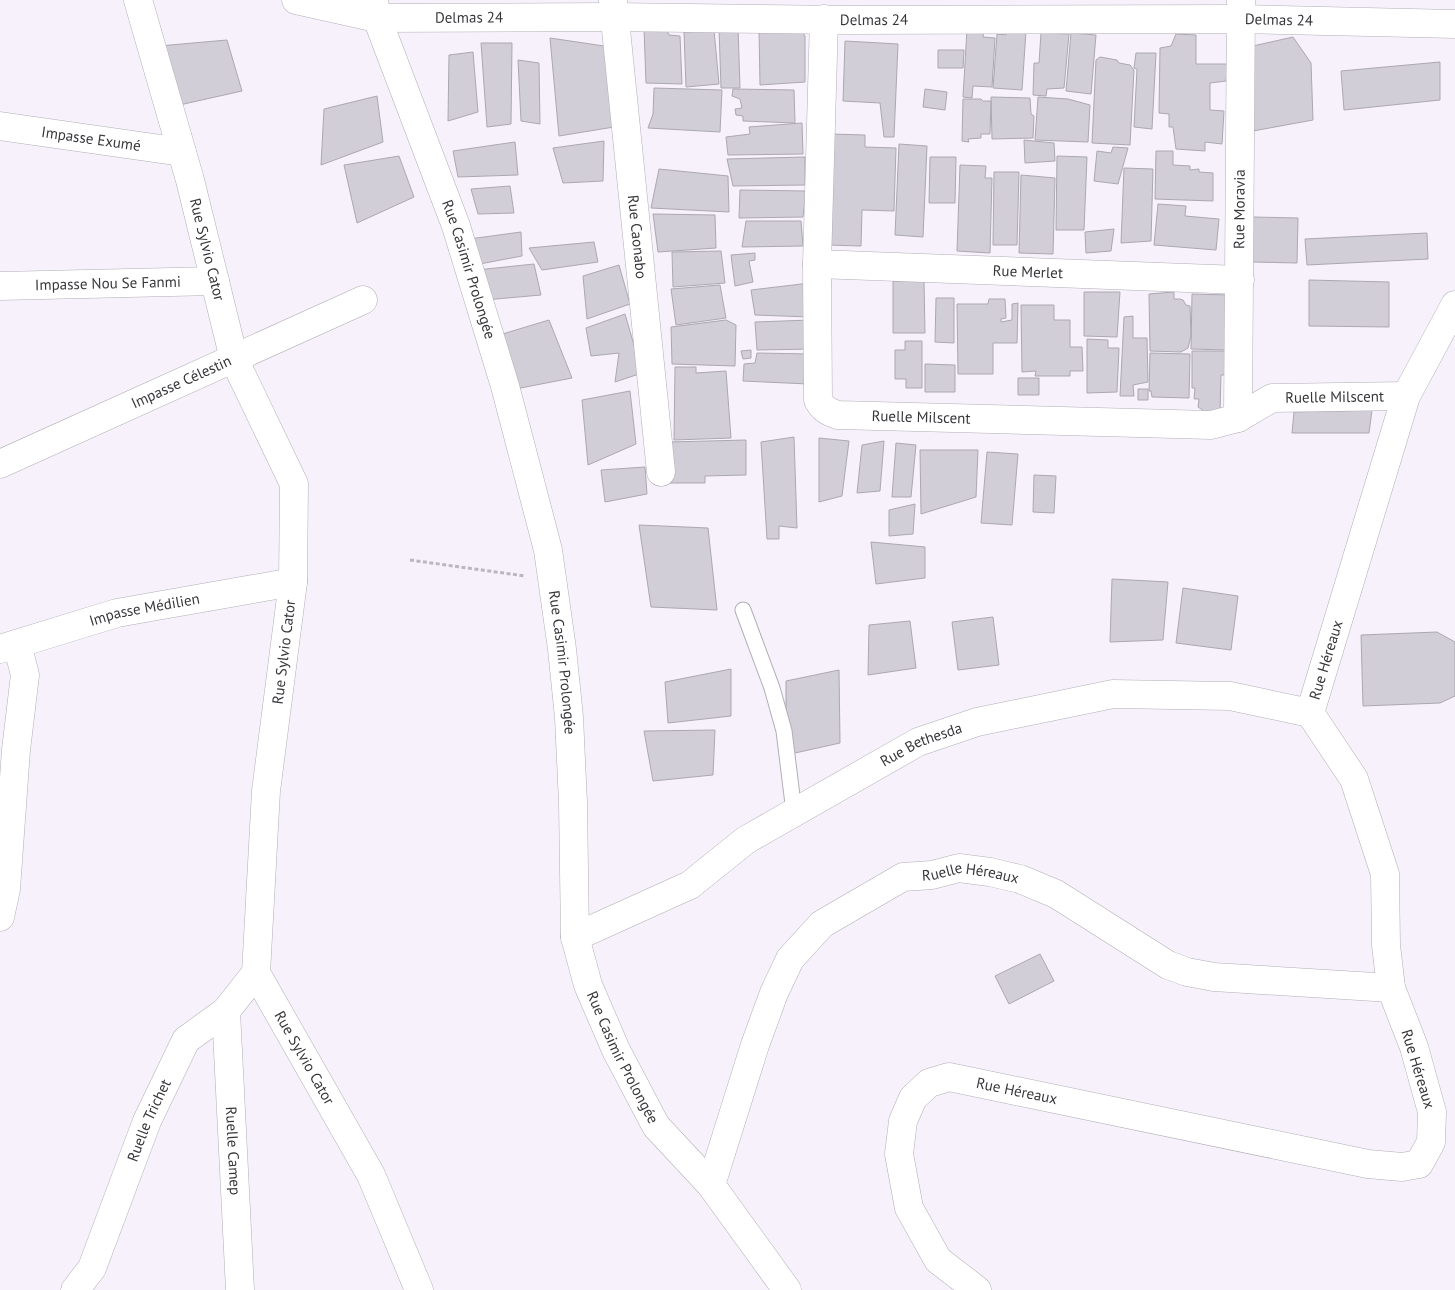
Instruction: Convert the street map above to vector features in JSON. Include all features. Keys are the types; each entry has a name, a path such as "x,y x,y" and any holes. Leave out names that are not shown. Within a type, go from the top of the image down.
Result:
{"street":[{"name":"Rue Sylvio Cator","path":"138,0 182,152 234,359 294,484 293,582 266,791 256,973 371,1175 419,1290"},
{"name":"Delmas 24","path":"296,0 376,9 614,8 847,20 1240,10 1455,24"},
{"name":"Rue Caonabo","path":"614,8 661,472"},
{"name":"Rue Casimir Prolongée","path":"376,9 462,245 505,386 548,550 562,649 569,718 573,803 575,937 588,985 616,1050 656,1126 711,1185 787,1290"},
{"name":"Rue Moravia","path":"1238,418 1240,10"},
{"name":"Ruelle Milscent","path":"824,19 817,264 818,400 829,413 838,415 1211,424 1238,418 1272,398 1406,396"},
{"name":"Impasse Exumé","path":"0,126 182,152"},
{"name":"Rue Merlet","path":"817,264 1240,280"},
{"name":"Impasse Nou Se Fanmi","path":"0,286 215,281"},
{"name":"Impasse Célestin","path":"0,464 362,300"},
{"name":"Rue Héreaux","path":"977,1290 938,1260 909,1208 899,1154 903,1121 913,1098 929,1083 949,1077 1368,1164 1402,1167 1419,1164 1431,1142 1432,1112 1414,1047 1391,988 1386,945 1385,874 1354,779 1310,713 1406,396 1455,304"},
{"name":"Impasse Médilien","path":"9,647 117,612 293,582"},
{"path":"0,917 6,889 16,750 25,675 9,647"},
{"name":"Rue Bethesda","path":"575,937 690,885 746,840 918,742 977,722 1112,694 1230,696 1310,713"},
{"name":"Ruelle Héreaux","path":"711,1185 755,1044 774,993 790,959 822,924 903,877 932,874 960,868 1020,879 1056,894 1168,965 1188,972 1214,977 1391,988"},
{"name":"Ruelle Trichet","path":"75,1290 92,1268 147,1121 186,1040 226,1012 256,973"},
{"name":"Ruelle Camep","path":"226,1012 240,1290"}],"lane":[{"path":"743,610 772,688 784,731 794,812"}],"path":[{"path":"410,560 552,580"}],"building":[{"path":"738,27 740,88 721,88 719,28"},
{"path":"666,28 669,35 680,36 682,84 646,83 644,29"},
{"path":"759,29 800,29 805,36 805,82 760,85"},
{"path":"967,29 984,30 983,37 995,38 992,87 973,86 972,98 963,97"},
{"path":"1006,29 1026,31 1022,90 993,88 997,34 1006,35"},
{"path":"714,30 719,84 686,87 684,32"},
{"path":"1041,33 1069,34 1064,88 1047,89 1046,96 1033,95 1034,63 1039,63"},
{"path":"1071,33 1096,35 1091,94 1066,91"},
{"path":"1176,34 1196,35 1196,64 1228,64 1226,81 1210,83 1210,110 1224,111 1222,144 1205,142 1205,151 1176,149 1173,127 1169,127 1169,114 1159,113 1160,48 1171,46"},
{"path":"1293,37 1311,63 1313,120 1253,131 1253,46"},
{"path":"550,38 604,46 614,127 559,136"},
{"path":"227,40 242,91 175,106 159,46"},
{"path":"845,41 898,44 894,137 884,137 880,103 843,101"},
{"path":"481,43 512,43 511,124 487,127"},
{"path":"938,50 964,50 963,68 938,68"},
{"path":"473,52 478,112 448,121 449,55"},
{"path":"1136,53 1156,53 1152,129 1134,127 1137,69 1134,68"},
{"path":"1100,57 1117,60 1119,63 1130,65 1134,70 1130,145 1092,143 1096,60"},
{"path":"518,60 539,63 540,124 521,121"},
{"path":"1440,62 1440,100 1344,110 1341,71"},
{"path":"654,88 722,90 720,132 648,128 653,114"},
{"path":"733,89 794,90 795,123 743,121 743,116 736,115 735,109 742,108 740,99 732,96"},
{"path":"925,89 947,92 945,110 923,107"},
{"path":"377,96 383,142 321,165 324,109"},
{"path":"991,97 1030,98 1031,114 1034,116 1033,138 992,139"},
{"path":"1038,97 1068,99 1090,105 1088,142 1035,140"},
{"path":"963,99 991,101 990,134 981,134 981,138 968,139 969,142 962,141"},
{"path":"802,123 803,154 728,155 726,137 750,134 749,127"},
{"path":"831,134 865,135 865,147 896,148 894,211 862,210 861,246 827,245"},
{"path":"1024,140 1054,143 1055,161 1025,163"},
{"path":"604,141 603,181 563,183 553,148"},
{"path":"515,142 518,175 458,177 453,151"},
{"path":"899,144 927,146 923,237 895,235"},
{"path":"1113,147 1128,148 1118,184 1094,181 1097,151 1111,153"},
{"path":"1156,151 1173,151 1173,165 1190,166 1190,170 1199,169 1199,172 1213,173 1213,201 1155,199"},
{"path":"399,156 414,197 357,223 344,165"},
{"path":"1057,156 1087,157 1084,230 1056,230"},
{"path":"805,157 805,185 733,186 727,159"},
{"path":"930,157 956,157 955,203 929,203"},
{"path":"960,165 986,166 985,178 992,178 990,253 957,251"},
{"path":"1124,168 1153,169 1151,241 1121,243"},
{"path":"659,169 728,176 729,212 651,208"},
{"path":"994,172 1019,172 1017,245 993,245"},
{"path":"1021,175 1055,178 1053,254 1019,253"},
{"path":"510,186 514,213 478,214 471,189"},
{"path":"740,190 806,191 803,217 739,218"},
{"path":"1158,204 1186,206 1185,216 1219,219 1216,250 1154,245"},
{"path":"653,214 715,215 716,248 658,252"},
{"path":"1253,217 1298,218 1297,263 1252,262"},
{"path":"746,221 801,221 803,246 742,247"},
{"path":"1114,229 1111,251 1086,253 1085,232"},
{"path":"521,232 522,256 469,266 462,240"},
{"path":"1427,233 1428,259 1307,265 1305,239"},
{"path":"594,242 598,262 542,270 529,248"},
{"path":"721,251 725,283 673,287 672,252"},
{"path":"755,253 755,260 749,261 753,282 735,286 731,255"},
{"path":"534,264 541,295 474,301 467,271"},
{"path":"619,265 630,304 587,319 583,276"},
{"path":"1309,280 1389,282 1389,327 1309,326"},
{"path":"893,281 924,281 925,333 893,333"},
{"path":"810,283 809,317 755,315 751,290"},
{"path":"720,285 726,318 676,325 671,289"},
{"path":"1084,292 1120,292 1117,337 1084,336"},
{"path":"1174,292 1174,299 1183,300 1186,305 1190,306 1191,336 1188,348 1181,352 1150,351 1149,294"},
{"path":"1192,294 1228,295 1227,350 1191,349"},
{"path":"936,298 954,298 954,343 935,342"},
{"path":"989,299 1005,299 1006,318 1001,319 1001,322 1012,320 1012,304 1018,303 1017,343 993,343 993,374 958,374 957,304 988,304"},
{"path":"1021,305 1054,305 1054,320 1070,320 1070,347 1082,347 1083,371 1070,371 1070,376 1035,376 1036,371 1022,372"},
{"path":"625,314 642,373 615,382 619,353 591,356 586,328"},
{"path":"1133,316 1133,338 1147,338 1148,382 1133,385 1134,396 1120,396 1124,317"},
{"path":"549,320 572,378 505,391 486,339"},
{"path":"726,320 736,325 735,366 672,364 671,327"},
{"path":"811,320 813,349 757,350 755,322"},
{"path":"1087,339 1108,340 1108,348 1119,348 1117,392 1087,393"},
{"path":"905,341 922,341 922,388 906,388 906,379 895,379 895,350 905,350"},
{"path":"751,350 751,358 743,359 741,351"},
{"path":"1192,351 1228,351 1227,375 1221,375 1220,412 1204,411 1198,407 1199,399 1194,399 1195,388 1192,388"},
{"path":"757,353 809,354 808,384 743,381 744,364 755,363"},
{"path":"1150,353 1190,354 1189,398 1152,397 1151,391 1149,391"},
{"path":"925,364 955,365 955,392 925,392"},
{"path":"675,367 696,367 696,373 726,371 731,438 674,440"},
{"path":"1018,378 1039,378 1039,395 1018,395"},
{"path":"1138,389 1148,389 1148,400 1138,400"},
{"path":"630,391 636,444 588,465 582,400"},
{"path":"1372,410 1369,433 1292,433 1294,412"},
{"path":"794,437 797,528 779,526 779,539 767,539 761,442"},
{"path":"819,438 849,441 842,496 819,502"},
{"path":"746,440 746,475 705,476 705,483 669,483 669,442"},
{"path":"884,441 880,491 857,493 862,445"},
{"path":"896,443 916,445 911,497 892,497"},
{"path":"920,450 978,450 976,497 921,514"},
{"path":"987,452 1018,454 1012,525 981,523"},
{"path":"645,467 647,494 605,502 601,470"},
{"path":"1034,475 1056,476 1054,513 1033,512"},
{"path":"915,504 913,534 889,536 889,510"},
{"path":"639,525 708,528 717,610 651,607"},
{"path":"871,542 925,547 925,578 876,584"},
{"path":"1112,579 1168,582 1163,640 1110,642"},
{"path":"1183,588 1238,596 1231,650 1176,643"},
{"path":"993,617 999,665 958,670 952,622"},
{"path":"910,621 916,668 868,675 869,625"},
{"path":"1437,632 1455,642 1455,696 1440,703 1363,706 1361,635"},
{"path":"731,669 731,716 668,723 665,682"},
{"path":"839,670 840,743 786,755 786,681"},
{"path":"715,730 713,775 653,781 644,731"},
{"path":"1040,954 1054,981 1009,1004 995,976"}]}
